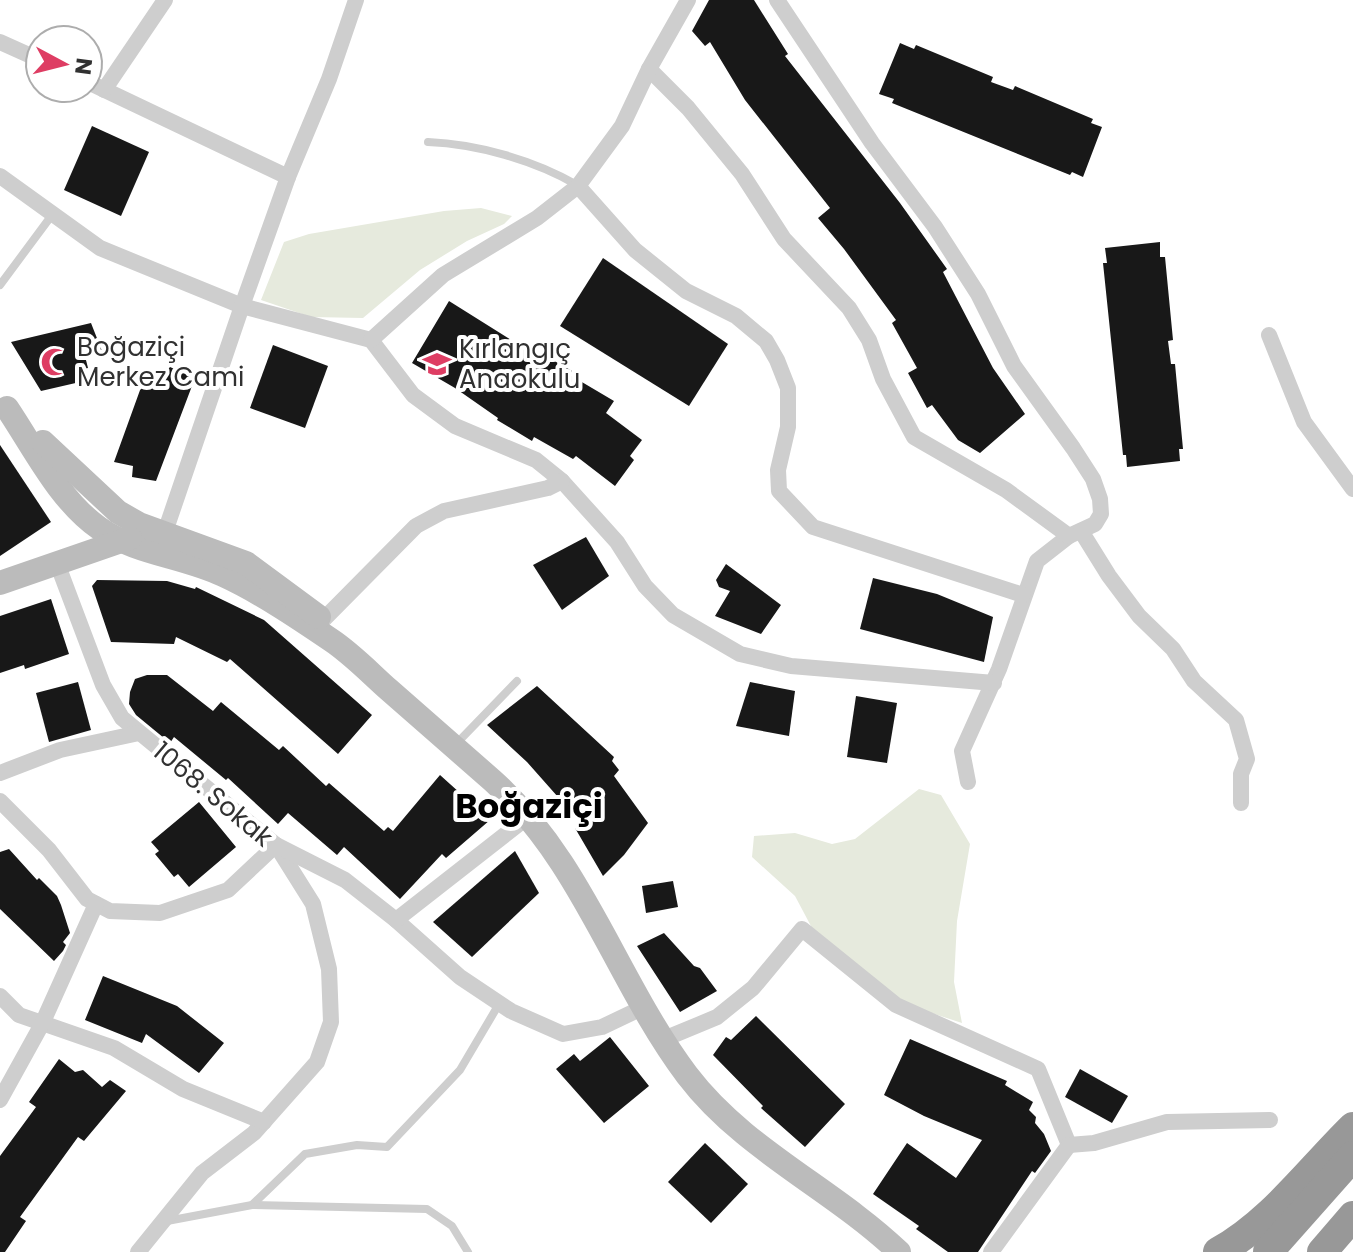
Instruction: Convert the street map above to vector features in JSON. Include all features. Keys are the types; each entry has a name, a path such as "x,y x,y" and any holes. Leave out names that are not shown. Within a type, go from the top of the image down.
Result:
{"highway":[{"path":"1218,1252 1236,1242 1268,1215 1353,1127"},
{"path":"1268,1252 1353,1156"},
{"path":"1322,1252 1353,1216"},
{"path":"1335,1252 1353,1216"}],"main road":[{"path":"4,405 118,512 246,563 323,620 334,642"},
{"path":"4,405 82,514 100,529 123,541 221,573 334,642 529,816 556,852 664,1039 718,1112 737,1130 899,1249"},
{"path":"0,583 158,530"}],"street":[{"path":"165,0 104,90 288,177"},
{"path":"158,530 356,0"},
{"path":"371,340 443,275 537,218 578,186 622,126 649,69 688,0"},
{"path":"777,0 872,143 935,227 978,294 1014,366 1093,479 1100,499 1101,514 1095,524 1075,533 1037,561 994,683 962,751 968,782"},
{"path":"0,42 24,53"},
{"path":"649,69 688,108 742,174 784,239 849,308 869,340 883,379 914,437 1075,533 1139,616 1173,649 1194,681 1236,720 1247,759 1241,774 1241,803"},
{"path":"0,176 100,248 242,306 371,340 413,395 455,426 536,460 562,481 617,542 645,586 673,615 740,654 791,666 994,683"},
{"path":"578,186 635,250 686,291 736,316 766,341 788,388 788,427 778,470 779,491 803,518 813,527 1023,595"},
{"path":"1269,335 1304,422 1353,489"},
{"path":"323,620 416,526 444,511 548,488 562,481"},
{"name":"1068. Sokak","path":"57,563 103,685 122,718 276,845 313,904 329,969 331,1022 317,1062 254,1133 202,1173 138,1252"},
{"path":"0,773 60,750 139,733"},
{"path":"0,801 49,850 87,899 110,911 160,913 228,890 276,845 345,880 460,977 499,1004 563,1034 602,1027 644,1007"},
{"path":"396,920 529,816"},
{"path":"0,1100 42,1024 96,904"},
{"path":"664,1039 717,1017 753,988 802,929 896,1005 1038,1069 1069,1145"},
{"path":"0,996 19,1015 114,1048 183,1089 264,1122"},
{"path":"991,1252 1069,1145 1094,1143 1167,1122 1270,1120"}],"lane":[{"path":"428,142 476,146 548,171 578,186"},
{"path":"0,285 52,215"},
{"path":"453,747 517,681"},
{"path":"252,1205 305,1154 357,1145 387,1147 460,1070 499,1004"},
{"path":"162,1222 252,1205 427,1209 452,1226 468,1252"}],"shaded area":[{"path":"481,208 512,216 504,224 467,241 420,270 363,318 311,317 261,300 284,242 309,234 444,211"},
{"path":"919,789 941,795 970,844 957,921 954,982 962,1023 907,1005 812,928 795,896 752,857 754,836 795,833 832,844 855,839"}],"building":[{"path":"709,0 754,0 788,54 785,56 900,203 947,269 943,272 993,368 1025,414 980,453 958,440 932,405 927,408 908,373 917,368 892,323 896,320 818,218 830,208 745,100 710,42 705,46 692,31"},
{"path":"900,43 914,49 916,45 993,77 991,82 1013,90 1015,86 1093,119 1091,123 1102,127 1083,177 1072,172 1070,175 892,103 894,99 879,94"},
{"path":"92,126 149,152 121,216 64,190"},
{"path":"1160,242 1160,257 1165,257 1173,340 1168,341 1171,364 1175,364 1183,449 1179,449 1180,461 1127,467 1126,455 1123,455 1103,263 1107,263 1105,248"},
{"path":"603,258 728,344 689,406 560,326"},
{"path":"449,301 535,355 537,351 572,371 570,375 614,401 606,413 642,440 630,456 634,460 615,486 576,456 573,459 534,437 532,441 497,420 455,388 412,363"},
{"name":"Boğaziçi Merkez Cami","path":"91,323 102,351 85,356 88,368 76,371 80,382 41,391 11,342"},
{"path":"273,345 328,366 305,428 250,408"},
{"path":"170,367 195,378 156,481 132,477 133,466 114,462 148,368 165,373"},
{"path":"0,445 51,522 0,556"},
{"path":"586,537 609,576 562,610 533,565"},
{"path":"726,564 781,605 761,634 715,616 730,591 719,587 716,580"},
{"path":"873,578 937,594 993,617 984,662 860,629"},
{"path":"97,580 167,581 196,587 264,620 372,715 338,754 230,659 227,662 176,637 174,644 111,642 92,586"},
{"path":"51,599 69,654 25,669 24,665 0,673 0,616"},
{"path":"147,675 167,675 213,711 221,702 279,750 283,746 326,786 329,783 384,831 388,827 393,831 440,775 490,820 446,858 442,854 400,899 344,847 337,855 288,813 278,824 228,778 226,780 174,737 170,743 136,715 129,704 130,692 135,679"},
{"path":"78,682 91,730 49,742 36,693"},
{"path":"750,682 795,691 789,736 736,726"},
{"path":"537,686 614,757 612,761 619,770 614,776 648,823 624,855 603,876 575,828 581,823 527,762 487,725"},
{"path":"856,696 897,703 887,763 847,757"},
{"path":"199,802 236,847 189,887 178,874 174,877 155,854 159,851 151,842"},
{"path":"9,849 37,880 39,878 57,896 61,905 70,933 63,942 66,945 63,951 54,961 0,909 0,852"},
{"path":"515,851 539,893 472,957 433,922"},
{"path":"673,881 678,907 646,913 642,886"},
{"path":"664,933 694,966 700,968 717,991 680,1012 637,946"},
{"path":"103,976 177,1006 224,1043 199,1073 146,1034 142,1043 85,1020"},
{"path":"756,1016 845,1104 805,1147 761,1108 763,1106 713,1055 726,1037 731,1040"},
{"path":"610,1037 649,1086 604,1123 556,1069 574,1054 580,1061"},
{"path":"910,1039 1007,1081 1005,1085 1033,1102 1029,1110 1036,1117 1035,1123 1051,1151 1035,1173 1032,1171 978,1252 948,1252 916,1229 919,1226 873,1194 907,1143 956,1178 982,1140 884,1095"},
{"path":"59,1059 75,1072 83,1070 102,1087 110,1080 126,1091 84,1141 78,1137 20,1217 26,1221 5,1252 0,1252 0,1156 36,1107 29,1102"},
{"path":"1080,1069 1128,1096 1112,1123 1065,1097"},
{"path":"705,1143 748,1184 711,1223 668,1182"}],"place":[{"name":"Boğaziçi Merkez Cami","path":"55,362"},
{"name":"Kırlangıç Anaokulu","path":"437,364"}],"district":[{"name":"Boğaziçi","path":"529,806"}]}
